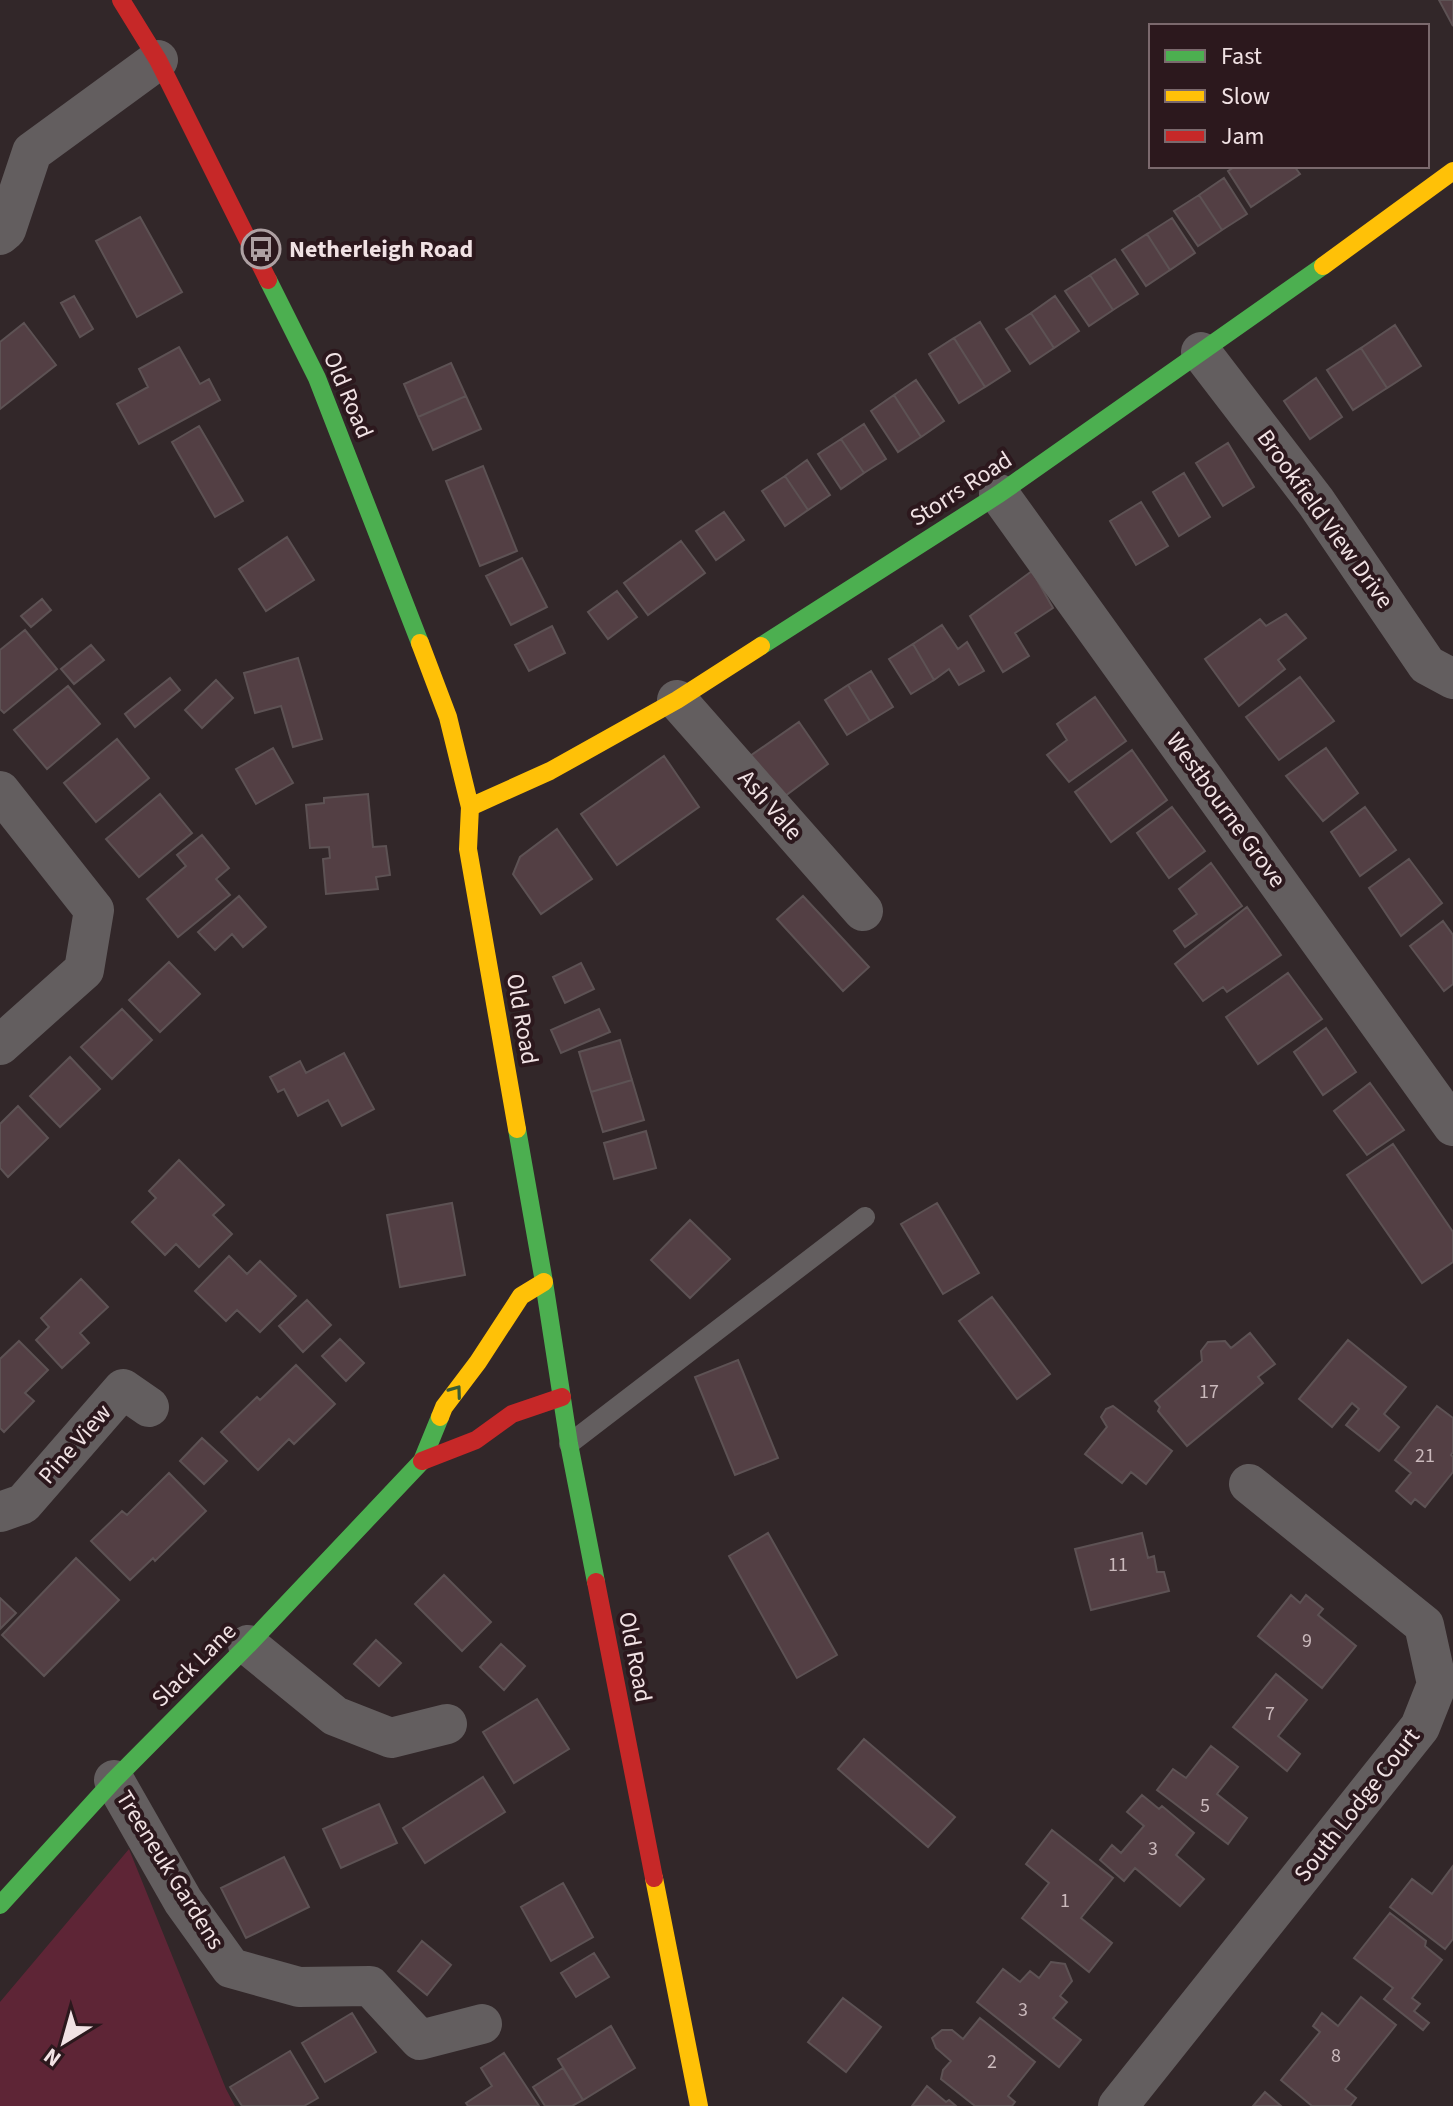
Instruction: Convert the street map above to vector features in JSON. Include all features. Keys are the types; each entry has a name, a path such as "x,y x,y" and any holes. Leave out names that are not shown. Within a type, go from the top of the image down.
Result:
{"main road":[{"name":"Old Road","path":"121,0 158,60 317,378 448,717 470,807 468,849 544,1282 569,1444 699,2106"},
{"name":"Storrs Road","path":"470,807 550,771 677,700 999,494 1453,171"},
{"name":"Slack Lane","path":"0,1905 114,1780 248,1645 422,1461 444,1407 521,1296 544,1282"},
{"name":"Slack Lane","path":"422,1461 476,1440 512,1414 562,1397"}],"street":[{"path":"0,235 6,230 32,152 158,60"},
{"name":"Brookfield View Drive","path":"1201,352 1316,502 1427,665 1453,679"},
{"name":"Westbourne Grove","path":"999,494 1453,1126"},
{"name":"Ash Vale","path":"677,700 863,911"},
{"path":"0,791 94,910 84,970 0,1045"},
{"name":"Pine View","path":"0,1512 23,1504 123,1389 149,1407"},
{"name":"South Lodge Court","path":"1118,2106 1420,1727 1437,1684 1424,1625 1249,1484"},
{"path":"248,1645 335,1716 391,1738 447,1724"},
{"name":"Treeneuk Gardens","path":"114,1780 183,1901 231,1968 299,1987 370,1986 420,2040 482,2024"}],"lane":[{"path":"569,1444 865,1217"}],"shaded area":[{"path":"129,1849 235,2106 0,2106 0,2002"}],"building":[{"path":"1439,0 1453,0 1453,26"},
{"path":"1233,168 1296,168 1300,174 1251,207 1228,171"},
{"path":"1224,178 1247,214 1222,230 1199,195"},
{"path":"1199,195 1222,230 1198,246 1174,211"},
{"path":"140,217 182,292 137,317 96,241"},
{"path":"1172,218 1195,253 1170,270 1147,234"},
{"path":"1147,234 1170,270 1146,286 1122,250"},
{"path":"1115,259 1138,294 1113,310 1090,275"},
{"path":"1090,275 1113,310 1089,326 1065,291"},
{"path":"74,296 93,329 80,337 61,303"},
{"path":"1055,296 1079,331 1054,348 1031,313"},
{"path":"1031,313 1054,348 1030,364 1006,329"},
{"path":"980,322 1010,371 985,387 954,338"},
{"path":"24,323 56,365 0,409 0,342"},
{"path":"1395,325 1421,366 1387,388 1361,348"},
{"path":"954,338 985,387 959,403 929,354"},
{"path":"179,347 200,384 209,379 220,400 139,444 117,404 148,387 139,369"},
{"path":"1361,348 1387,388 1353,410 1327,370"},
{"path":"451,363 466,396 418,417 404,384"},
{"path":"1316,378 1342,417 1310,439 1284,401"},
{"path":"916,380 944,421 921,437 894,395"},
{"path":"894,395 921,437 898,452 871,411"},
{"path":"466,396 481,429 433,450 418,417"},
{"path":"864,424 886,459 864,473 841,439"},
{"path":"199,426 243,501 215,517 172,442"},
{"path":"841,439 864,473 841,489 818,454"},
{"path":"1228,443 1254,487 1223,506 1196,463"},
{"path":"807,460 830,495 808,510 785,476"},
{"path":"483,466 517,551 480,566 446,481"},
{"path":"1184,473 1210,517 1179,536 1153,492"},
{"path":"785,476 808,510 785,526 762,491"},
{"path":"1141,502 1168,546 1136,565 1110,521"},
{"path":"724,512 744,540 716,560 696,531"},
{"path":"287,537 314,580 266,611 239,569"},
{"path":"681,541 705,573 648,615 624,583"},
{"path":"522,558 547,607 511,625 486,576"},
{"path":"1032,571 1053,608 1015,633 1029,656 1003,672 970,616"},
{"path":"617,591 637,617 608,639 588,612"},
{"path":"42,599 51,610 31,627 21,616"},
{"path":"1286,614 1306,638 1278,660 1285,669 1239,706 1205,659 1260,619 1266,626"},
{"path":"942,625 958,649 967,642 984,671 959,685 949,669 934,680 913,644"},
{"path":"552,626 565,653 529,671 515,645"},
{"path":"25,630 57,669 4,713 0,709 0,650"},
{"path":"913,644 934,680 911,694 889,659"},
{"path":"91,645 104,660 74,684 61,669"},
{"path":"298,658 322,739 293,747 281,706 255,713 244,673"},
{"path":"871,671 893,707 870,721 848,685"},
{"path":"1300,677 1334,721 1279,760 1246,717"},
{"path":"170,678 180,690 135,727 125,714"},
{"path":"216,680 233,698 202,728 185,710"},
{"path":"848,685 870,721 847,735 825,700"},
{"path":"68,686 100,724 47,769 14,730"},
{"path":"1095,697 1126,741 1069,782 1047,755 1067,740 1057,724"},
{"path":"799,722 828,764 781,799 750,756"},
{"path":"117,739 149,778 96,822 64,783"},
{"path":"273,748 293,783 256,804 236,769"},
{"path":"1326,748 1358,793 1323,821 1286,776"},
{"path":"1132,750 1167,800 1111,842 1075,792"},
{"path":"664,756 699,807 617,865 581,814"},
{"path":"160,794 192,833 139,877 106,839"},
{"path":"368,794 373,847 386,846 390,875 376,877 378,889 326,894 323,859 330,858 329,847 310,848 306,805 324,803 324,798"},
{"path":"1172,807 1205,851 1169,878 1137,833"},
{"path":"1365,807 1396,850 1360,876 1331,832"},
{"path":"557,829 592,879 541,914 513,874 520,857"},
{"path":"202,835 229,868 216,879 230,895 178,937 147,899 186,866 177,855"},
{"path":"1409,859 1442,903 1401,936 1369,888"},
{"path":"1211,863 1242,906 1185,947 1174,931 1197,914 1179,889"},
{"path":"239,896 266,927 243,947 232,934 215,950 198,932"},
{"path":"803,896 869,967 843,991 777,919"},
{"path":"1247,907 1281,955 1227,992 1223,987 1203,1001 1175,964"},
{"path":"1443,921 1453,935 1453,984 1444,991 1410,946"},
{"path":"169,962 200,994 160,1032 129,1000"},
{"path":"581,963 594,989 565,1003 553,977"},
{"path":"1288,973 1322,1019 1258,1064 1226,1017"},
{"path":"122,1009 152,1040 112,1079 81,1047"},
{"path":"599,1009 610,1032 561,1053 551,1030"},
{"path":"1326,1028 1356,1072 1323,1095 1294,1052"},
{"path":"620,1040 632,1080 591,1092 579,1052"},
{"path":"344,1053 374,1109 342,1126 328,1100 298,1116 284,1089 278,1092 270,1077 300,1061 306,1073"},
{"path":"70,1057 100,1089 60,1127 30,1096"},
{"path":"632,1080 644,1120 603,1132 591,1092"},
{"path":"1370,1083 1404,1130 1367,1155 1334,1111"},
{"path":"18,1106 48,1138 8,1177 0,1168 0,1124"},
{"path":"646,1131 656,1168 614,1179 604,1143"},
{"path":"1393,1144 1453,1232 1453,1262 1422,1283 1347,1175"},
{"path":"179,1160 224,1205 213,1215 232,1234 199,1267 176,1244 165,1255 132,1222 156,1198 149,1191"},
{"path":"452,1203 465,1275 400,1287 387,1215"},
{"path":"937,1203 979,1273 943,1294 901,1224"},
{"path":"690,1220 730,1259 690,1298 651,1260"},
{"path":"229,1256 247,1274 260,1261 296,1296 260,1332 237,1310 226,1321 195,1291"},
{"path":"81,1279 108,1307 80,1333 89,1343 62,1368 36,1340 49,1327 41,1318"},
{"path":"992,1297 1050,1374 1017,1399 959,1321"},
{"path":"307,1300 331,1325 303,1352 279,1326"},
{"path":"1250,1333 1275,1364 1258,1377 1263,1383 1187,1446 1158,1411 1160,1407 1155,1401 1202,1361 1201,1351 1208,1342 1225,1341 1231,1348"},
{"path":"340,1339 364,1363 346,1381 322,1356"},
{"path":"1348,1340 1406,1387 1384,1414 1399,1427 1379,1451 1346,1425 1359,1409 1352,1403 1332,1427 1299,1399"},
{"path":"19,1341 48,1370 25,1393 34,1401 4,1432 0,1428 0,1359"},
{"path":"738,1360 778,1458 735,1475 695,1377"},
{"path":"296,1365 335,1404 294,1444 289,1439 258,1470 221,1432"},
{"path":"1113,1406 1172,1451 1146,1484 1131,1472 1122,1483 1085,1454 1107,1427 1101,1417 1106,1409"},
{"path":"1437,1406 1453,1418 1453,1472 1425,1507 1415,1499 1411,1504 1396,1491 1411,1473 1395,1460"},
{"path":"202,1438 227,1461 204,1484 180,1461"},
{"path":"169,1473 206,1511 155,1561 153,1558 130,1580 91,1541 122,1511 127,1515"},
{"path":"768,1533 837,1655 797,1678 729,1556"},
{"path":"1142,1533 1148,1558 1154,1556 1157,1572 1164,1572 1169,1591 1091,1610 1075,1549"},
{"path":"76,1558 119,1600 44,1676 2,1635"},
{"path":"444,1575 491,1622 462,1651 415,1604"},
{"path":"1291,1595 1300,1603 1306,1595 1323,1609 1318,1615 1356,1646 1322,1688 1258,1636"},
{"path":"0,1598 16,1613 0,1629"},
{"path":"376,1640 401,1663 379,1686 354,1664"},
{"path":"501,1644 525,1666 504,1690 480,1667"},
{"path":"1276,1674 1307,1700 1278,1736 1300,1754 1287,1771 1233,1727"},
{"path":"537,1699 569,1749 514,1783 483,1732"},
{"path":"864,1739 955,1817 928,1847 838,1769"},
{"path":"1211,1746 1238,1767 1217,1794 1247,1818 1228,1844 1157,1790 1173,1769 1186,1778"},
{"path":"483,1777 505,1812 425,1863 403,1828"},
{"path":"1142,1795 1159,1809 1162,1806 1194,1833 1176,1855 1204,1879 1180,1906 1135,1868 1124,1881 1100,1860 1112,1845 1121,1853 1144,1826 1127,1812"},
{"path":"379,1804 397,1843 341,1868 323,1829"},
{"path":"1052,1830 1113,1878 1081,1918 1112,1943 1089,1972 1022,1918 1049,1883 1026,1864"},
{"path":"284,1857 309,1907 246,1938 221,1888"},
{"path":"1453,1866 1453,1939 1445,1949 1390,1907 1412,1879 1432,1894"},
{"path":"563,1883 593,1937 551,1961 521,1907"},
{"path":"1390,1913 1426,1941 1425,1946 1442,1960 1412,1998 1420,2004 1414,2011 1429,2023 1423,2030 1384,1999 1393,1988 1354,1958"},
{"path":"422,1941 451,1965 427,1995 398,1971"},
{"path":"594,1953 609,1977 576,1997 561,1973"},
{"path":"1051,1962 1065,1964 1072,1981 1060,1996 1067,2002 1053,2018 1081,2040 1059,2067 977,2002 1003,1969 1020,1982 1030,1971 1039,1978"},
{"path":"1361,1997 1396,2025 1345,2089 1356,2098 1350,2106 1312,2106 1281,2080 1320,2032 1313,2026 1322,2013 1338,2026"},
{"path":"843,1998 881,2027 846,2072 808,2042"},
{"path":"352,2013 376,2052 325,2082 302,2043"},
{"path":"980,2018 1035,2062 1008,2096 1015,2102 1012,2106 975,2106 941,2079 943,2070 951,2061 936,2048 932,2038 942,2030 952,2030 963,2039"},
{"path":"611,2026 635,2068 583,2100 558,2059"},
{"path":"290,2051 318,2098 304,2106 242,2106 230,2087"},
{"path":"504,2053 539,2106 468,2106 466,2103 492,2086 481,2068"},
{"path":"563,2068 583,2100 572,2106 545,2106 533,2087"},
{"path":"927,2086 946,2102 949,2100 956,2106 912,2106"},
{"path":"1265,2092 1281,2106 1253,2106"}],"traffic: fast":[{"path":"761,646 999,494 1323,266"},
{"path":"268,280 317,378 420,643"},
{"path":"517,1129 569,1444 596,1582"},
{"path":"0,1905 114,1780 248,1645 422,1461 440,1417"}],"traffic: slow":[{"path":"1323,266 1453,171"},
{"path":"420,643 448,717 470,807 468,849 517,1129"},
{"path":"470,807 550,771 677,700 761,646"},
{"path":"440,1417 521,1296 544,1282"},
{"path":"654,1878 699,2106"}],"traffic: jam":[{"path":"121,0 158,60 268,280"},
{"path":"422,1461 476,1440 512,1414 562,1397"},
{"path":"596,1582 654,1878"}],"place":[{"name":"Netherleigh Road","path":"261,249"}]}
